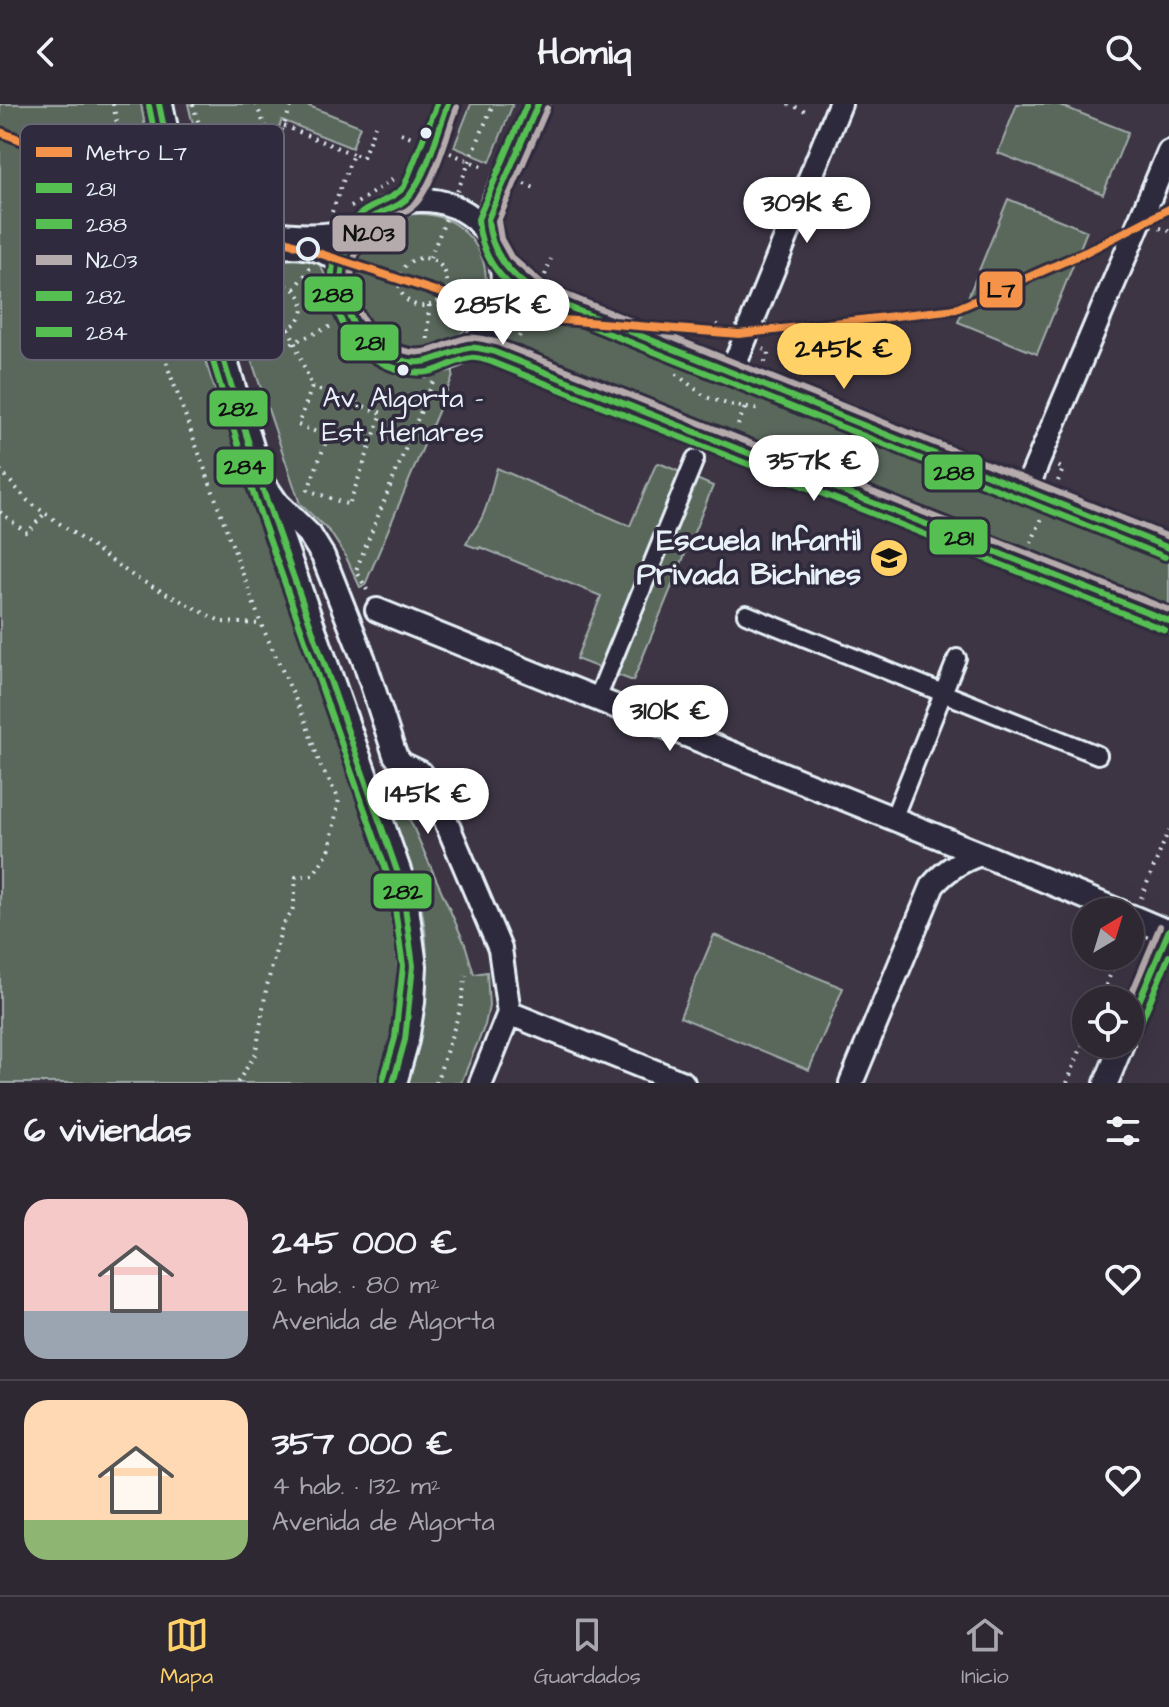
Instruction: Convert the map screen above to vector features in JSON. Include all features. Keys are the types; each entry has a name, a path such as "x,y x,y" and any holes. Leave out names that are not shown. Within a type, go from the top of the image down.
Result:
{"street":[{"path":"159,104 163,124"},
{"path":"405,202 414,188 421,141 448,104"},
{"path":"488,234 488,219 538,104"},
{"path":"732,371 840,104"},
{"path":"1026,490 1169,152"},
{"path":"284,240 341,234 353,219 405,202 429,200 451,206 472,217 488,234 500,261 514,279 539,295 1169,548"},
{"path":"353,219 340,280 347,313 366,340 394,358 429,373 470,347 483,335 497,314 502,291 500,261"},
{"path":"284,241 318,248 342,264"},
{"path":"470,347 511,358 1169,621"},
{"path":"223,360 259,476 402,885 413,966 405,1040 393,1083"},
{"path":"228,360 230,382"},
{"path":"597,699 695,459"},
{"path":"259,476 277,503 310,535 323,556 364,660 395,755 402,764 421,773 434,793 500,949 509,1013 481,1083"},
{"path":"377,610 1087,898"},
{"path":"746,614 1098,755"},
{"path":"893,819 957,658"},
{"path":"851,1083 933,885 944,872 981,854"},
{"path":"1144,921 1169,931 1144,990"},
{"path":"509,1013 683,1083"},
{"path":"1106,1083 1116,1058"}],"path":[{"path":"113,104 117,124"},
{"path":"193,104 198,124"},
{"path":"256,104 264,124"},
{"path":"292,104 284,126 363,157 375,126"},
{"path":"430,258 493,104"},
{"path":"788,104 806,111"},
{"path":"401,133 537,189"},
{"path":"406,148 421,141"},
{"path":"327,225 353,154"},
{"path":"353,219 363,196 392,180 398,172"},
{"path":"1160,228 1169,231"},
{"path":"430,258 443,268 446,290 442,297 429,305 413,304 405,299 398,285 399,276 407,263 414,259 430,258"},
{"path":"511,358 551,259"},
{"path":"295,289 312,264"},
{"path":"284,286 295,289 302,300 302,314 289,328 284,329"},
{"path":"446,290 482,303 497,314"},
{"path":"356,570 429,373 429,305"},
{"path":"284,347 334,325"},
{"path":"289,328 312,387 298,425 328,436 308,490 349,505 382,413 312,387"},
{"path":"166,360 261,624 305,720 320,765 339,799 329,851 313,875 296,877 292,912 282,926 266,990 256,1053 237,1083"},
{"path":"0,470 28,501 136,578 222,622 261,624"},
{"path":"0,512 27,533 45,513"},
{"path":"1136,898 1169,830"},
{"path":"436,1083 460,1010 466,975"},
{"path":"1067,1083 1077,1058"}],"green space":[{"path":"0,104 141,104 145,124 20,124 20,360 205,360 379,856 396,935 398,992 377,1083 0,1083"},
{"path":"188,104 304,104 360,126 352,148 282,120 280,124 194,124"},
{"path":"471,104 513,104 490,162 454,147"},
{"path":"1017,104 1057,104 1128,132 1103,194 998,153"},
{"path":"1008,199 1087,231 1037,354 958,322"},
{"path":"419,214 445,219 466,234 481,255 486,281 481,307 466,328 445,343 419,348 393,343 372,328 357,307 352,281 357,255 372,234 393,219"},
{"path":"284,257 314,258 323,271 335,308 347,331 371,355 385,363 418,371 453,369 453,376 365,585 360,587 330,532 300,504 251,360 284,360"},
{"path":"516,292 1169,556 1169,614 500,343 496,335"},
{"path":"659,463 713,486 633,681 576,659 601,596 466,544 486,509 497,468 630,526"},
{"path":"394,784 465,944 474,974 487,972 489,1006 485,1025 461,1083 407,1083 423,1015 426,947 417,887 383,790"},
{"path":"714,935 843,988 809,1070 680,1017"}],"metro line":[{"name":"L7","path":"0,132 20,140"},
{"name":"L7","path":"284,240 512,316 739,334 956,309 1086,252 1169,209"}],"transit line":[{"name":"282","path":"159,104 163,124"},
{"name":"288","path":"437,104 404,187 359,215 339,243 333,267 332,291 338,314 350,335 366,352 387,365 421,373 471,358 489,361 1165,630"},
{"name":"281","path":"448,104 417,185 400,204 372,218 360,228 349,246 343,265 345,303 352,321 363,337 378,350 407,362 433,360 471,348 492,351 1169,621"},
{"name":"288","path":"527,104 478,219 488,258 503,279 523,296 535,304 1165,557"},
{"name":"281","path":"538,104 488,219 493,243 504,263 539,295 1169,548"},
{"name":"284","path":"149,106 153,124"},
{"name":"N203","path":"457,107 437,165 420,198 409,209 371,231 359,246 353,263 351,281 354,299 371,330 385,342 411,352 434,349 469,338 496,342 1169,610"},
{"name":"N203","path":"547,108 498,221 501,239 511,257 544,286 1169,537"},
{"name":"284","path":"213,360 253,493 392,887 403,966 395,1038 383,1080"},
{"name":"282","path":"223,360 263,490 402,885 413,966 405,1040 393,1083"},
{"name":"N203","path":"1135,986 1160,926"},
{"name":"281","path":"1144,990 1169,930"},
{"name":"288","path":"1144,1015 1169,956"}],"place":[{"name":"Av. Algorta - Est. Henares","path":"403,370"},
{"name":"Escuela Infantil Privada Bichines","path":"889,558"}]}
